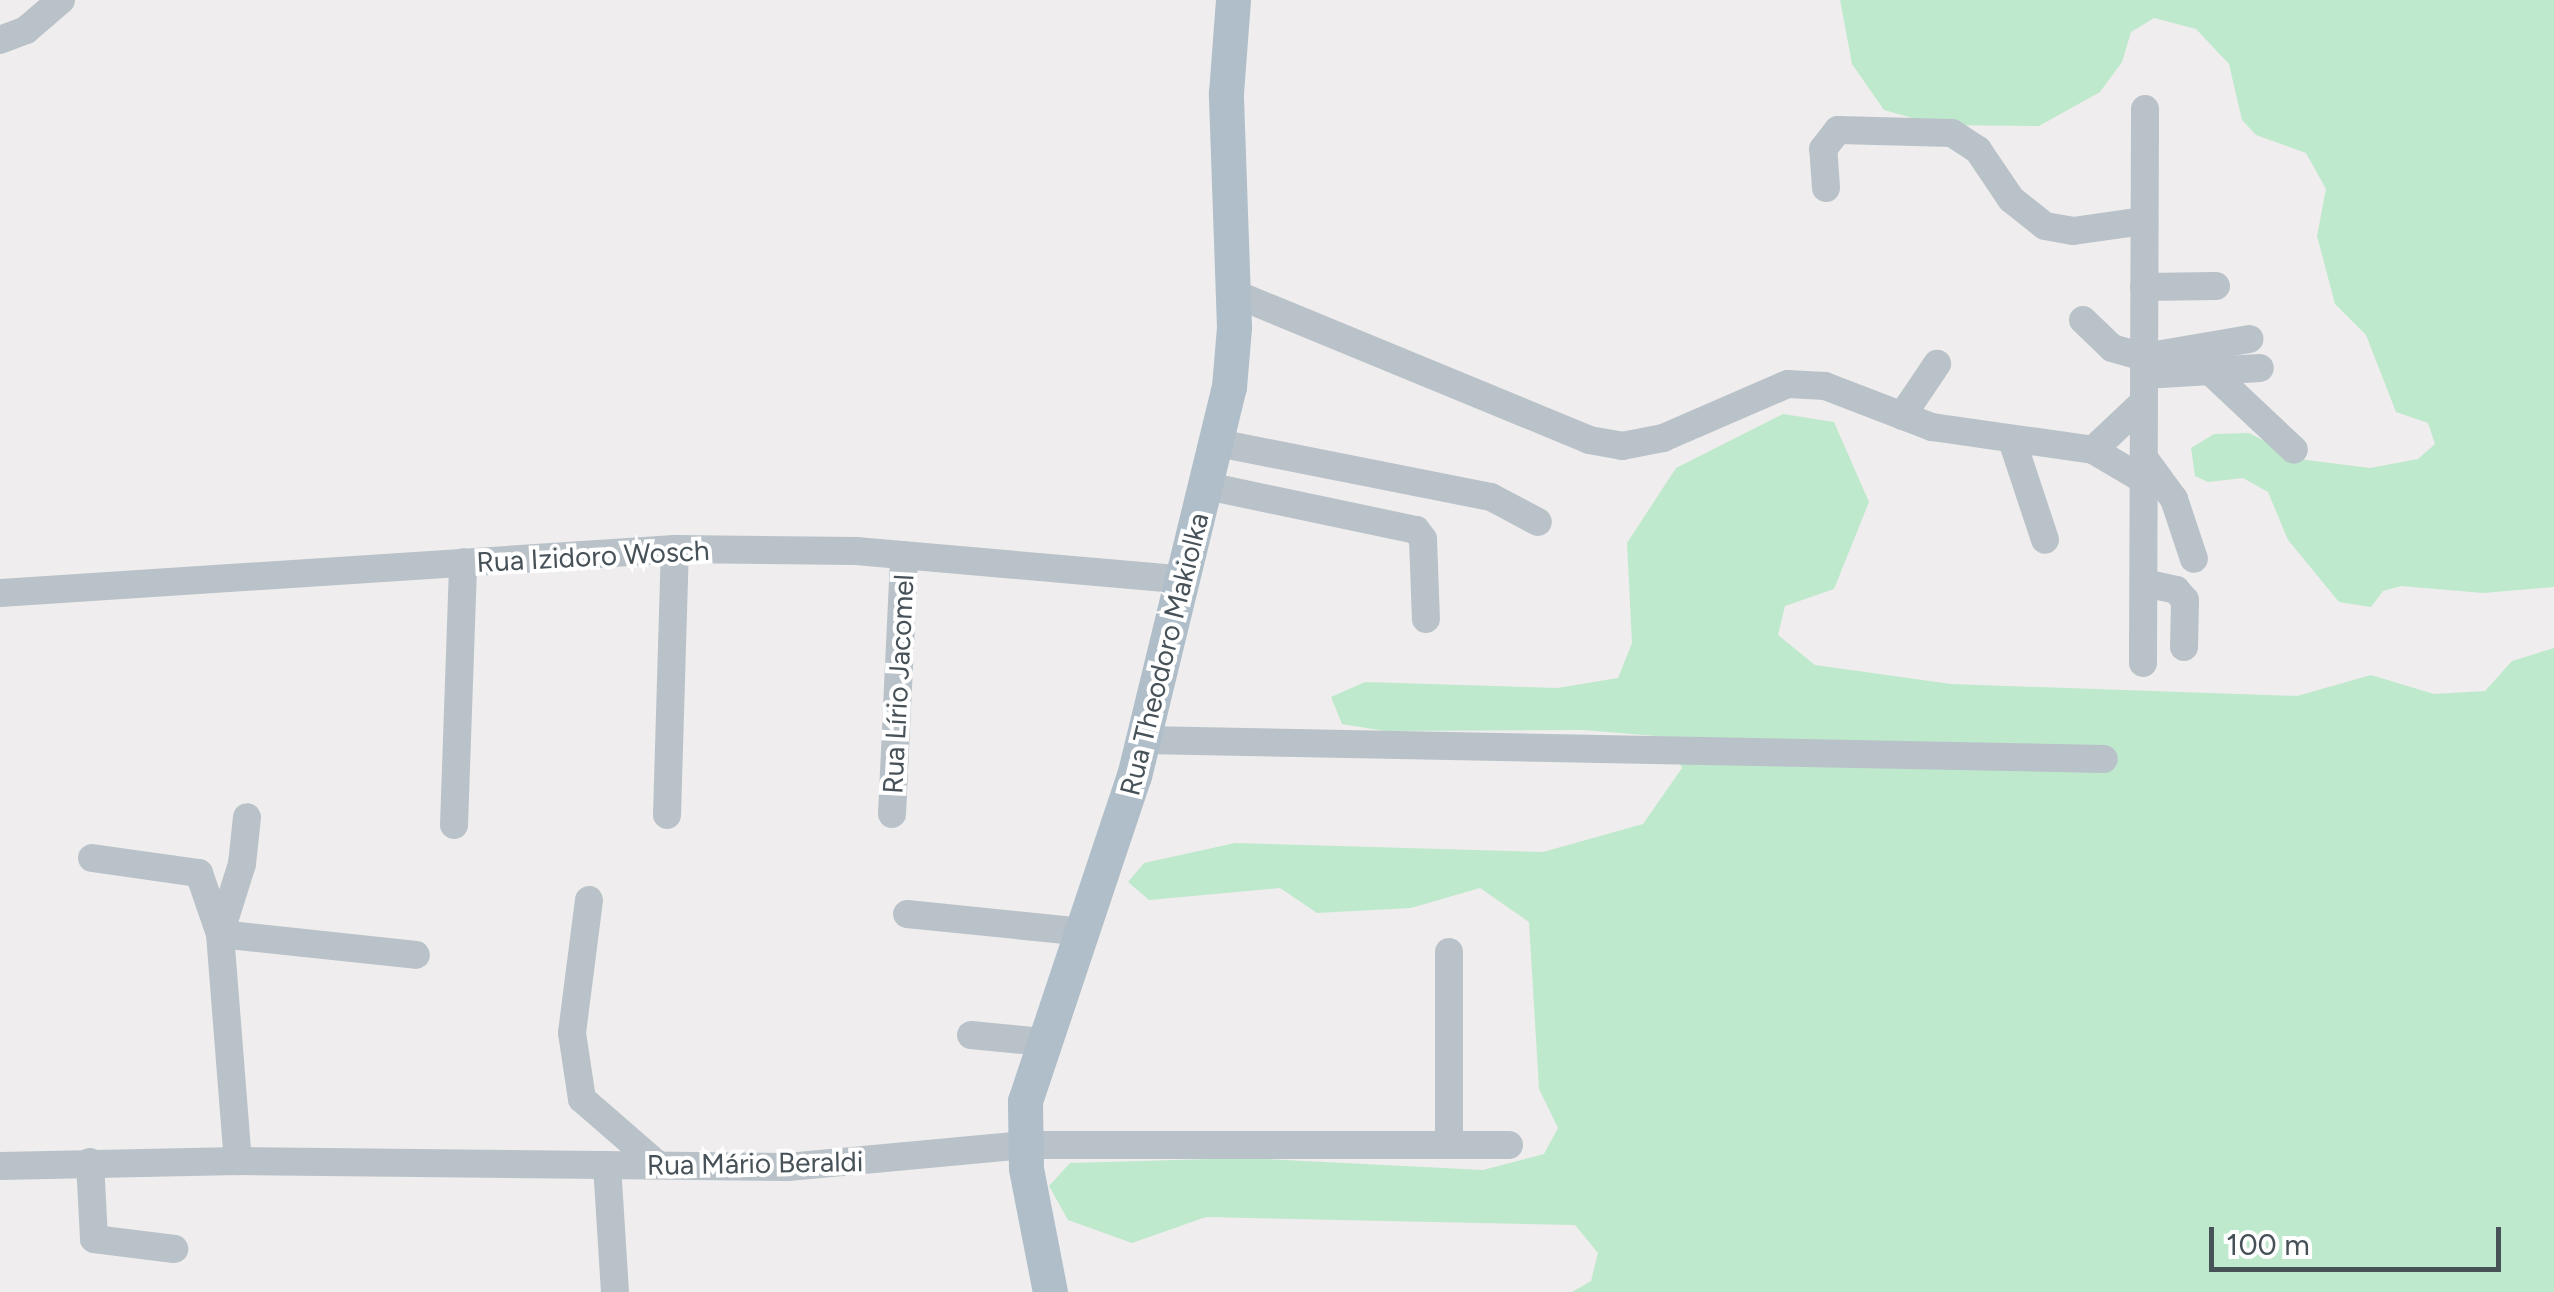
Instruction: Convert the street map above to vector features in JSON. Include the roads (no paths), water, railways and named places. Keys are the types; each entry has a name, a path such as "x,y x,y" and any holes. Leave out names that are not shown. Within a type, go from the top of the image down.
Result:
{"main road":[{"name":"Rua Theodoro Makiolka","path":"1050,1292 1024,1145 1025,1101 1144,740 1218,443 1232,359 1226,93 1233,0"}],"street":[{"path":"0,40 26,30 61,0"},
{"path":"2143,663 2144,222 2158,184 2144,109"},
{"path":"1826,188 1823,149 1838,130 1952,132 1978,150 2010,199 2044,226 2074,230 2144,222"},
{"path":"2144,288 2216,286"},
{"path":"1233,293 1589,440 1622,446 1663,438 1788,384 1824,386 1902,416 2012,440 2093,450 2144,469 2174,499 2194,558"},
{"path":"2083,320 2144,378 2260,368"},
{"path":"2093,450 2144,378 2250,339"},
{"path":"1902,416 1938,364"},
{"path":"2210,371 2294,450"},
{"path":"2012,440 2045,540"},
{"path":"1218,443 1491,497 1538,522"},
{"path":"1207,486 1416,530 1423,539 1426,619"},
{"path":"667,816 675,549"},
{"name":"Rua Izidoro Wosch","path":"0,593 675,549 904,555 1185,580"},
{"name":"Rua Lírio Jacomel","path":"892,814 904,555"},
{"path":"454,825 463,562"},
{"path":"2144,582 2176,590 2185,600 2184,647"},
{"path":"1144,740 2104,759"},
{"path":"220,934 242,864 247,817"},
{"path":"92,858 199,872 220,934 238,1161"},
{"path":"588,900 572,1033 582,1098 658,1165"},
{"path":"906,914 1083,932"},
{"path":"220,934 416,956"},
{"path":"1449,952 1449,1145"},
{"path":"971,1035 1042,1042"},
{"name":"Rua Mário Beraldi","path":"0,1166 238,1161 808,1166 1024,1145 1509,1145"},
{"path":"83,1162 94,1239 174,1249"},
{"path":"83,1162 85,1249"},
{"path":"608,1165 615,1292"}]}
